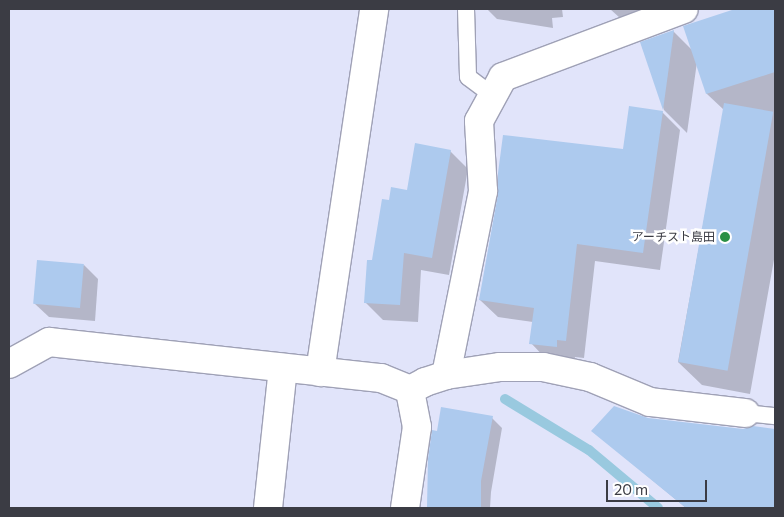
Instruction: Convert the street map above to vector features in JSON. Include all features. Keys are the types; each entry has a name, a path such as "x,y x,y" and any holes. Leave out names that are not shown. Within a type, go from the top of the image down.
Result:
{"street":[{"path":"320,372 374,9"},
{"path":"446,375 482,191 479,121 503,77 684,9"},
{"path":"9,364 49,342 381,378 410,390"},
{"path":"410,390 425,382 446,375 500,367 543,367 590,377 650,402 745,413"},
{"path":"268,508 283,368"},
{"path":"405,508 417,427 410,390"}],"lane":[{"path":"466,9 468,77 493,96"},
{"path":"745,413 775,416"}],"building":[{"path":"735,9 775,9 775,72 706,94 683,26"},
{"path":"674,30 663,110 640,42"},
{"name":"アーチスト島田","path":"724,103 773,112 728,371 678,362"},
{"path":"629,106 663,111 643,253 577,244 566,341 557,340 557,347 529,344 534,308 479,300 498,194 498,173 503,135 623,149"},
{"path":"415,143 451,150 432,258 404,253 400,305 364,303 367,260 372,260 382,199 389,200 391,187 407,190"},
{"path":"37,260 84,264 80,308 33,304"},
{"path":"614,406 648,418 743,429 753,426 775,429 775,508 686,508 591,431"},
{"path":"441,407 493,416 481,481 481,508 427,507 428,459 432,430 437,431"}],"waterway":[{"path":"505,399 589,450 658,508"}],"place":[{"name":"アーチスト島田","path":"725,237"}]}
